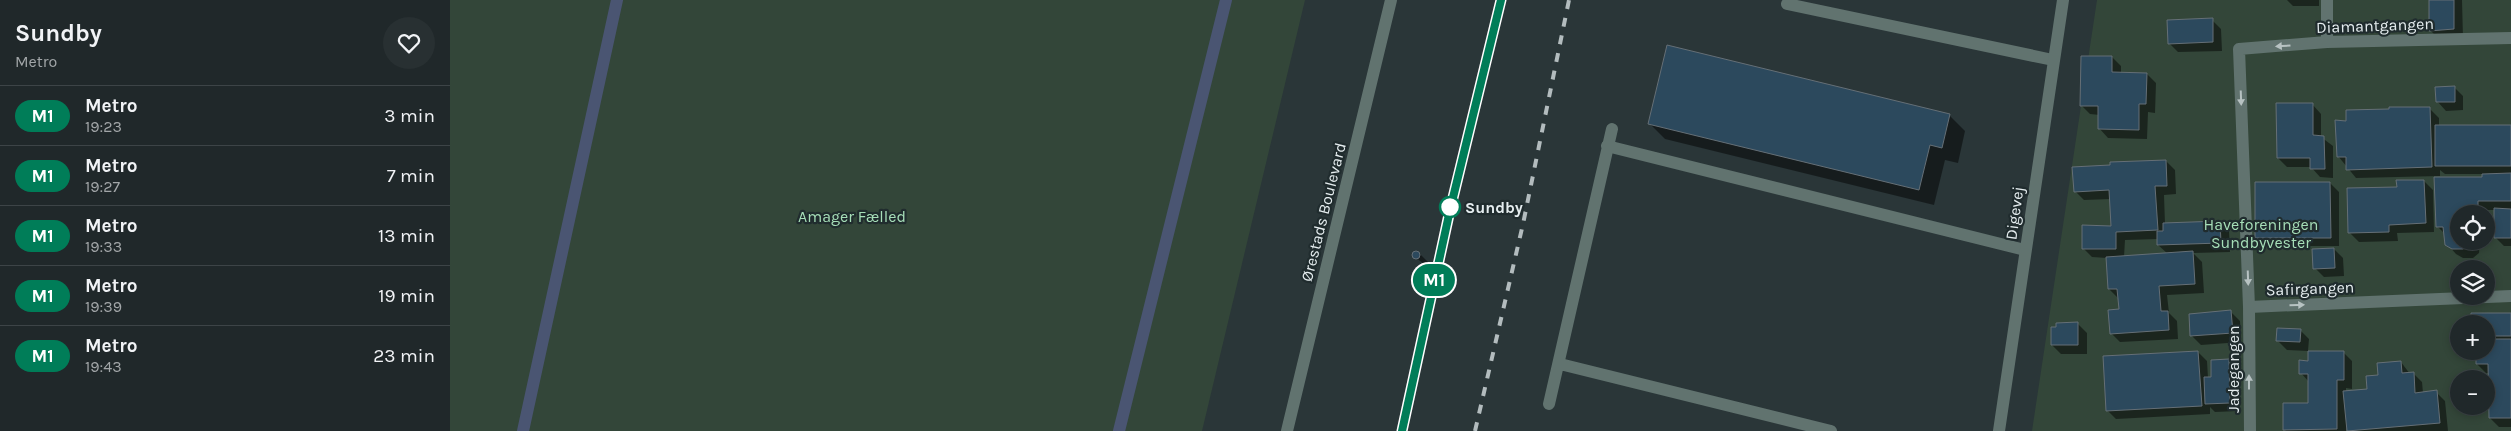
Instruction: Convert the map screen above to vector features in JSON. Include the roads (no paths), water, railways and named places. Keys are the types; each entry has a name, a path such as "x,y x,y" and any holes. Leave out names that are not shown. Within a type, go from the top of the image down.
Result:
{"street":[{"name":"Ørestads Boulevard","path":"1287,431 1391,0"},
{"name":"Digevej","path":"1999,431 2063,0"},
{"path":"2327,0 2327,42"},
{"path":"1787,4 2053,60"},
{"name":"Diamantgangen","path":"2239,49 2327,42 2511,38"},
{"name":"Safirgangen","path":"2239,49 2249,307 2511,296"},
{"path":"1550,404 1612,128"},
{"path":"1607,146 2025,250"},
{"name":"Jadegangen","path":"2249,307 2250,431"},
{"path":"1560,364 1831,431"}],"waterway":[{"path":"523,431 617,0"},
{"path":"1119,431 1226,0"}],"railway":[{"path":"1402,431 1450,210 1501,0"},
{"path":"1475,431 1523,224 1569,0"}],"metro line":[{"name":"M1","path":"1402,431 1450,210 1501,0"}],"place":[{"name":"Sundby","path":"1450,207"}],"park label":[{"name":"Amager Fælled","path":"852,216"},
{"name":"Haveforeningen Sundbyvester","path":"2261,233"}]}
